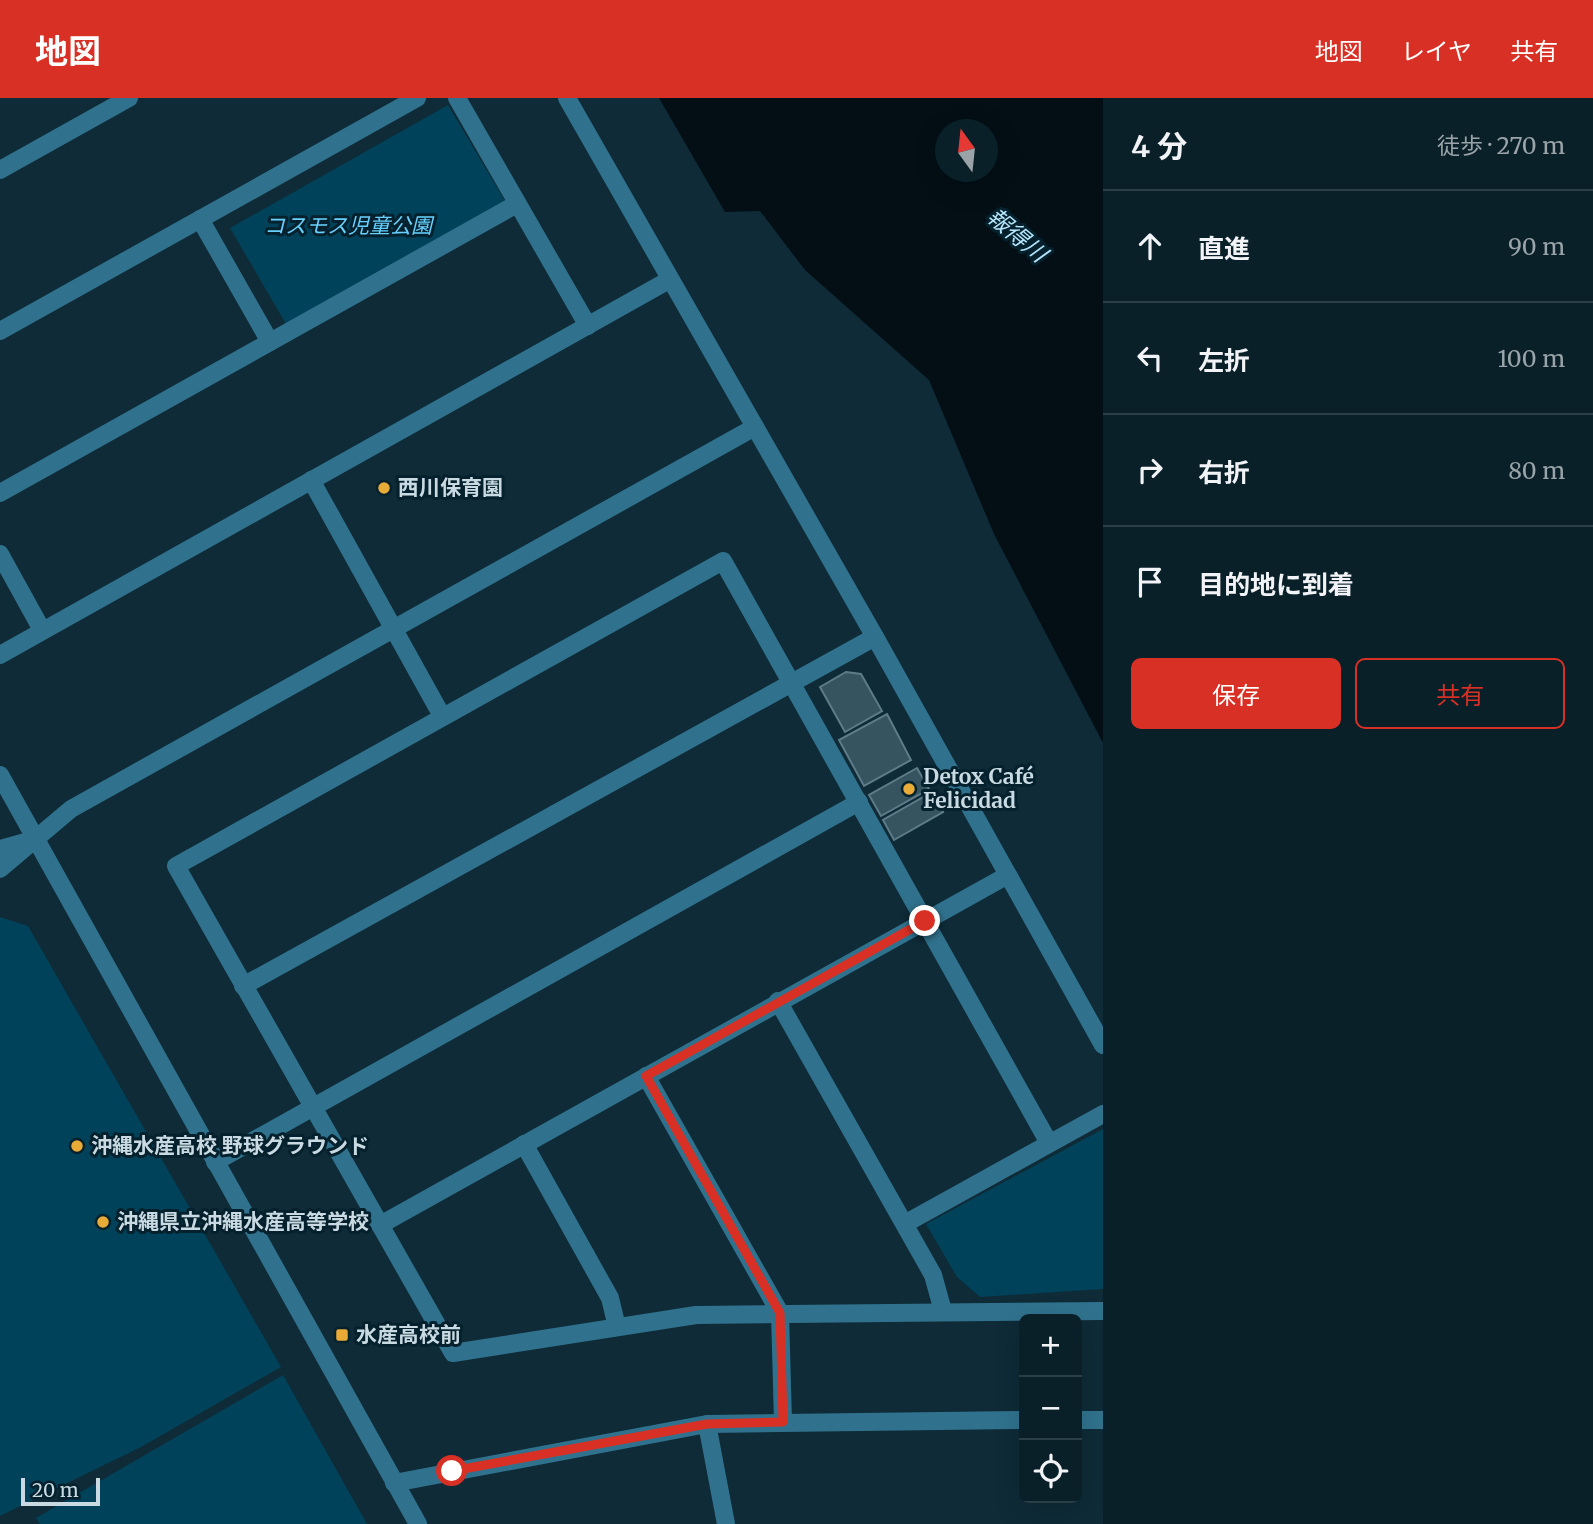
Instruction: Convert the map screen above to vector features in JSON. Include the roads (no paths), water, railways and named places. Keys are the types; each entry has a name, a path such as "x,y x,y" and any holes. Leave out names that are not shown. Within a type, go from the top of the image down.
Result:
{"street":[{"path":"0,170 129,98"},
{"path":"0,331 417,98"},
{"path":"457,98 587,326"},
{"path":"567,98 875,637 1103,1045"},
{"path":"0,493 517,204"},
{"path":"200,219 270,342"},
{"path":"0,654 669,279"},
{"path":"0,869 71,809 755,427"},
{"path":"312,480 442,716"},
{"path":"0,554 42,630"},
{"path":"1049,1143 723,561 176,866 453,1353 696,1315 1103,1311"},
{"path":"243,986 875,637"},
{"path":"0,775 418,1524"},
{"path":"215,1162 859,802"},
{"path":"0,849 36,839"},
{"path":"380,1225 1008,875"},
{"path":"778,1001 906,1223 933,1275 943,1311"},
{"path":"646,1076 780,1313 783,1422"},
{"path":"906,1223 1103,1114"},
{"path":"524,1144 610,1298 617,1327"},
{"path":"394,1483 707,1424 1019,1420"},
{"path":"1082,1420 1103,1420"},
{"path":"707,1424 726,1524"}],"water":[{"name":"報得川","path":"659,98 1103,98 1103,743 994,534 929,380 805,270 760,211 725,212"}],"place":[{"name":"西川保育園","path":"384,488"},
{"name":"Detox Café Felicidad","path":"909,789"},
{"name":"沖縄水産高校 野球グラウンド","path":"77,1146"},
{"name":"沖縄県立沖縄水産高等学校","path":"103,1222"},
{"name":"水産高校前","path":"342,1335"}],"park label":[{"name":"コスモス児童公園","path":"348,226"}]}
